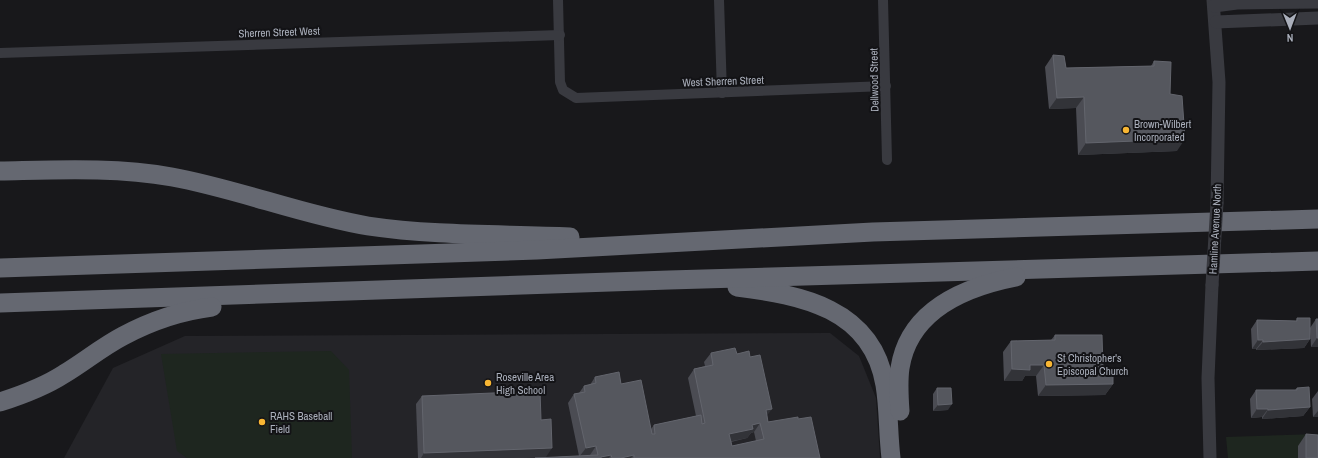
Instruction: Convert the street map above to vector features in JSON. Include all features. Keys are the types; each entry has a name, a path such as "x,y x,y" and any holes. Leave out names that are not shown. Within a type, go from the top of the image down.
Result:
{"highway":[{"path":"0,171 108,171 171,177 228,190 326,216 367,225 402,230 684,242"},
{"path":"0,268 537,250 873,232 1318,219"},
{"path":"0,303 308,294 670,280 1318,261"},
{"path":"904,458 901,446 898,388 900,368 910,338 919,325 932,311 959,294 991,283 1036,274 1086,267"},
{"path":"670,280 779,293 817,303 845,319 866,341 881,369 885,384 891,458"},
{"path":"0,402 42,386 64,374 110,343 158,319 196,309 308,294"}],"street":[{"path":"558,0 560,35"},
{"path":"719,0 722,93"},
{"name":"Dellwood Street","path":"883,0 887,160"},
{"path":"1214,3 1318,2"},
{"name":"Hamline Avenue North","path":"1210,458 1208,378 1220,129 1219,82 1214,3"},
{"path":"1216,22 1318,18"},
{"name":"Sherren Street West","path":"0,53 560,35"},
{"name":"West Sherren Street","path":"560,35 560,82 563,90 576,98 886,86"}],"shaded area":[{"name":"Roseville Area High School","path":"830,333 859,356 876,398 880,458 64,458 113,368 185,336"},
{"name":"RAHS Baseball Field","path":"331,351 349,370 352,458 187,458 177,451 161,354"},
{"path":"1318,434 1318,458 1228,458 1226,437"}],"building":[{"name":"Brown-Wilbert Incorporated","path":"1053,55 1064,56 1066,68 1154,66 1154,61 1171,62 1170,94 1182,96 1185,139 1086,143 1084,97 1057,98"},
{"path":"1297,318 1310,318 1310,339 1263,342 1263,340 1258,340 1257,320 1297,321"},
{"path":"1316,319 1318,319 1318,338 1317,338"},
{"name":"St Christopher's Episcopal Church","path":"1055,335 1102,335 1103,370 1113,369 1113,384 1046,385 1044,365 1030,365 1030,370 1012,369 1011,341 1055,340"},
{"name":"Roseville Area High School","path":"735,348 737,354 749,351 750,357 760,355 772,409 766,410 768,422 798,417 798,419 811,417 820,458 634,458 634,455 621,458 612,458 611,455 601,458 535,458 598,455 596,446 586,448 574,394 585,392 584,386 596,383 595,377 619,372 621,384 641,380 652,434 655,434 654,425 701,415 702,424 705,423 694,369 713,365 711,353","holes":["760,423 764,439 732,446 729,434 753,429 752,425"]},
{"path":"1309,387 1310,407 1268,410 1257,409 1256,390 1297,390 1297,388"},
{"path":"937,388 951,388 952,404 938,405"},
{"name":"Roseville Area High School","path":"540,391 541,420 551,419 552,448 424,453 422,396"},
{"path":"1306,434 1318,435 1318,458 1306,458"}],"place":[{"name":"Brown-Wilbert Incorporated","path":"1126,130"},
{"name":"St Christopher's Episcopal Church","path":"1049,364"},
{"name":"Roseville Area High School","path":"488,383"},
{"name":"RAHS Baseball Field","path":"262,422"}]}
